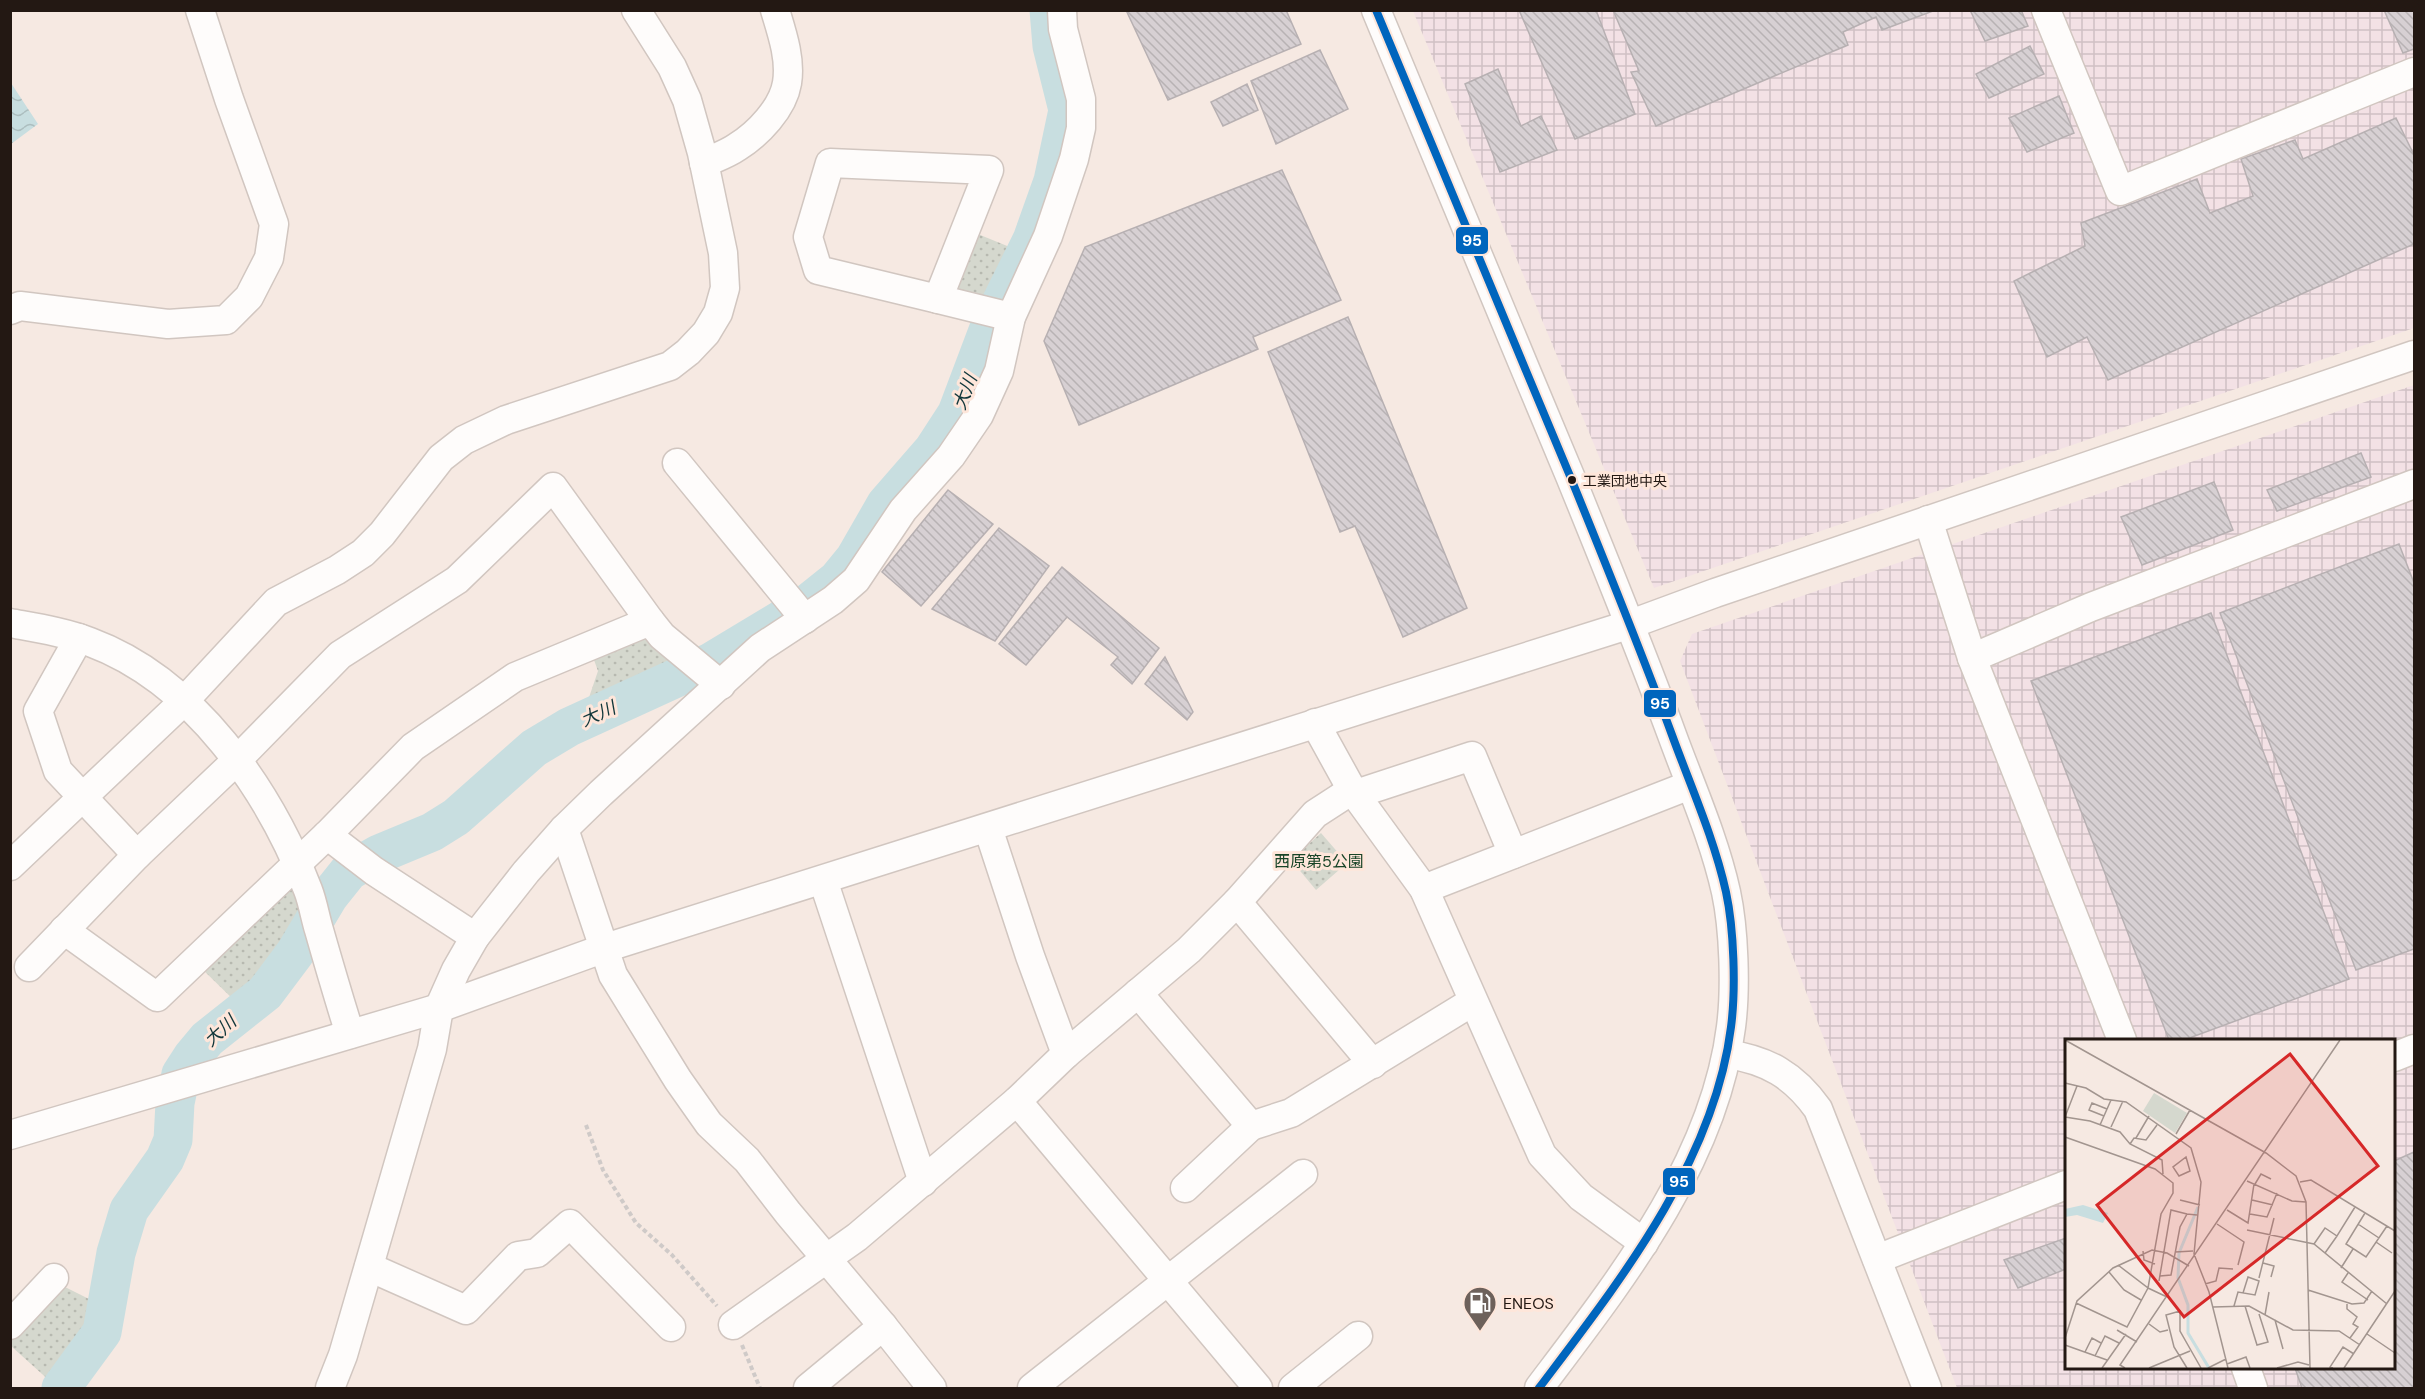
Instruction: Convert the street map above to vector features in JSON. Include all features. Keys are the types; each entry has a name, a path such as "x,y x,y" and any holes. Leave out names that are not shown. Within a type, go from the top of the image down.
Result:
{"street":[{"path":"10,310 21,306 168,324 226,320 249,297 269,258 274,224 200,10"},
{"path":"10,866 185,700 276,602 337,570 363,553 382,534 441,458 484,428 670,366 688,352 706,333 718,313 725,288 723,253 704,163 687,100 672,68 636,10"},
{"path":"704,163 737,147 761,128 778,106 787,83 785,46 775,10"},
{"path":"330,1389 343,1355 432,1049 439,1008 475,938 526,872 707,674 760,648 805,619 856,580 903,510 951,456 979,415 999,371 1010,317 1048,236 1074,159 1081,128 1081,99 1063,29 1062,10"},
{"path":"1376,10 1631,624 1713,848 1726,893 1733,983 1732,1025 1727,1054 1711,1108 1691,1158 1644,1243 1539,1389"},
{"path":"2046,10 2120,191 2415,72"},
{"path":"938,299 989,170 830,163 808,237 818,270 1010,317"},
{"path":"10,1135 439,1008 605,948 1631,624 1715,592 2415,355"},
{"path":"677,463 805,619"},
{"path":"1972,658 2091,607 2415,484"},
{"path":"29,967 137,855 237,760 340,655 457,580 553,487 662,636 707,674"},
{"path":"1928,520 1972,658 2121,1039"},
{"path":"64,930 157,997 296,862 334,840 413,747 515,677 650,621"},
{"path":"10,624 62,633 111,651 163,683 185,700 237,760 262,796 296,862 309,893 350,1034"},
{"path":"79,638 38,711 58,771 137,855"},
{"path":"1315,723 1354,792 1424,889 1472,1002 1542,1155 1581,1197 1644,1243"},
{"path":"733,1325 857,1237 1189,950 1237,902 1315,814 1354,792 1472,756 1513,854"},
{"path":"1424,889 1690,785"},
{"path":"988,828 1030,956 1066,1054"},
{"path":"564,829 613,975 678,1080 709,1124 747,1160 932,1389"},
{"path":"334,840 374,872 475,938"},
{"path":"823,880 923,1182"},
{"path":"1237,902 1373,1064"},
{"path":"1138,993 1251,1126"},
{"path":"1185,1188 1251,1126 1291,1113 1472,1002"},
{"path":"2395,1057 2415,1049"},
{"path":"1727,1054 1753,1058 1770,1066 1806,1091 1818,1109 1927,1389"},
{"path":"1017,1101 1258,1389"},
{"path":"1032,1389 1303,1174"},
{"path":"1877,1259 2065,1186"},
{"path":"369,1267 466,1310 518,1256 537,1253 570,1224 671,1327"},
{"path":"10,1325 54,1278"},
{"path":"808,1389 883,1326"},
{"path":"1293,1389 1358,1336"},
{"path":"2246,1369 2253,1389"}],"path":[{"path":"586,1125 603,1170 636,1223 672,1255 733,1325 760,1389"}],"shaded area":[{"path":"1413,11 2414,11 2414,328 1654,588"},
{"path":"2414,385 2414,1388 1957,1388 1680,661 1692,634"}],"green space":[{"path":"968,230 1017,250 992,311 955,300"},
{"path":"649,624 692,666 583,715 598,671 590,649"},
{"name":"西原第5公園","path":"1321,833 1347,863 1316,890 1291,860"},
{"path":"277,887 296,889 309,922 263,990 242,1008 197,964"},
{"path":"61,1285 101,1305 94,1324 52,1383 11,1346 11,1333"}],"water":[{"path":"11,83 38,124 10,144"}],"building":[{"path":"1126,10 1286,10 1301,44 1168,100"},
{"path":"1519,10 1596,10 1635,114 1575,139"},
{"path":"1613,10 1933,11 1882,30 1876,17 1843,32 1848,45 1656,126 1631,72 1639,71"},
{"path":"1970,10 2021,10 2028,26 1985,41"},
{"path":"2384,10 2414,10 2414,49 2403,53"},
{"path":"2030,46 2044,74 1989,98 1976,74"},
{"path":"1320,50 1348,109 1276,144 1251,81"},
{"path":"1498,69 1521,126 1541,116 1557,150 1500,172 1465,84"},
{"path":"1247,84 1258,110 1223,126 1211,102"},
{"path":"2059,96 2074,133 2027,152 2009,118"},
{"path":"2396,118 2414,155 2414,244 2108,380 2087,337 2047,357 2014,281 2085,246 2081,223 2197,179 2210,213 2253,196 2241,159 2295,140 2303,159"},
{"path":"1282,170 1341,300 1253,337 1258,349 1079,425 1044,341 1085,247"},
{"path":"1348,317 1467,608 1403,637 1355,526 1340,532 1268,352"},
{"path":"2361,453 2371,477 2277,511 2267,490"},
{"path":"2214,482 2233,530 2142,565 2121,517"},
{"path":"948,490 993,524 921,606 882,572"},
{"path":"999,528 1049,566 995,641 932,609"},
{"path":"2399,544 2414,583 2414,949 2356,970 2220,613"},
{"path":"1062,567 1159,648 1132,684 1111,665 1118,657 1067,617 1026,665 999,644"},
{"path":"2211,613 2349,979 2187,1039 2169,1039 2031,681"},
{"path":"1165,657 1193,712 1187,720 1145,684"},
{"path":"2414,1152 2414,1388 2302,1388 2295,1369 2395,1369 2395,1161"},
{"path":"2065,1238 2065,1269 2018,1288 2004,1260"}],"waterway":[{"name":"大川","path":"61,1388 102,1332 116,1253 129,1210 165,1159 173,1140 175,1103 181,1074 207,1039 265,993 295,953 329,896 349,871 379,854 432,832 456,817 534,748 569,727 711,662 807,604 837,580 855,558 886,504 933,450 957,413 991,323 1032,240 1053,181 1068,110 1052,46 1049,10"}],"transit line":[{"name":"95","path":"1376,10 1635,637 1709,832 1726,892 1731,923 1733,1012 1721,1077 1705,1126 1684,1173 1659,1219 1600,1306 1539,1388"}],"place":[{"name":"工業団地中央","path":"1572,480"},
{"name":"ENEOS","path":"1480,1332"}]}
